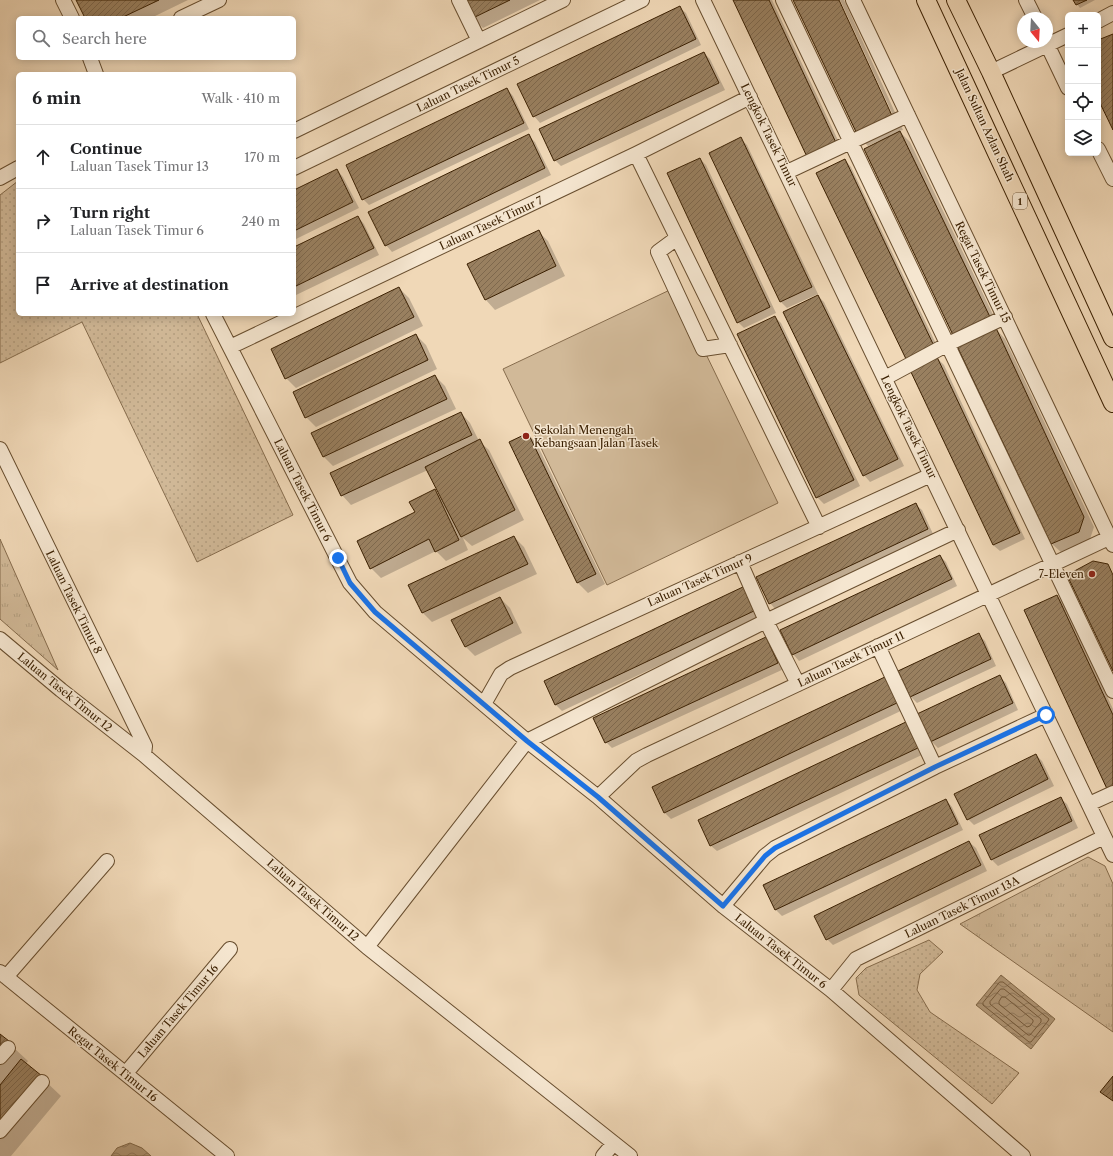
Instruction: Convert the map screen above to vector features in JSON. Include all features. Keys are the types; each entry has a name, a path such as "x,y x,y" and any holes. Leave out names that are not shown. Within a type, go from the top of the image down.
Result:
{"main road":[{"name":"Jalan Sultan Azlan Shah","path":"926,0 1113,403"},
{"path":"956,0 991,72 1113,338"}],"street":[{"path":"63,0 71,16"},
{"path":"185,16 219,0"},
{"path":"459,0 479,41"},
{"path":"296,130 563,0"},
{"name":"Laluan Tasek Timur 5","path":"296,167 642,0"},
{"name":"Lengkok Tasek Timur","path":"703,0 787,172 1113,855"},
{"path":"783,0 1113,691"},
{"name":"Regat Tasek Timur 15","path":"853,0 1112,539"},
{"path":"1026,0 1031,12"},
{"path":"1101,19 1113,13"},
{"path":"1053,41 1065,36"},
{"path":"991,72 1038,48"},
{"path":"1048,48 1066,84"},
{"name":"Laluan Tasek Timur 7","path":"296,316 636,154 750,97"},
{"path":"787,172 908,115"},
{"path":"636,154 820,527"},
{"path":"1101,155 1113,179"},
{"path":"0,178 16,169"},
{"path":"677,238 658,252 703,349 730,345"},
{"name":"Laluan Tasek Timur 6","path":"214,316 350,583 375,612 527,741 598,797 723,906 831,990 1023,1156"},
{"name":"Laluan Tasek Timur 7","path":"230,347 295,316"},
{"path":"885,378 948,344 1005,317"},
{"name":"Laluan Tasek Timur 8","path":"0,449 145,746 144,755"},
{"name":"Laluan Tasek Timur 9","path":"484,704 501,674 510,668 931,475"},
{"path":"368,947 527,741 766,621 958,530"},
{"name":"Laluan Tasek Timur 11","path":"598,797 636,761 647,754 1053,564 1112,539"},
{"path":"740,562 766,621 798,684"},
{"name":"Laluan Tasek Timur 12","path":"0,639 61,690 144,755 368,947 630,1156"},
{"path":"878,646 935,767"},
{"path":"723,906 765,856 775,848 935,767 1046,715"},
{"path":"1089,804 1113,793"},
{"name":"Laluan Tasek Timur 13A","path":"831,990 856,959 1104,837"},
{"path":"3,975 107,861"},
{"name":"Laluan Tasek Timur 16","path":"126,1074 230,949"},
{"name":"Regat Tasek Timur 16","path":"3,975 227,1156"},
{"path":"0,1132 42,1082"},
{"path":"603,1156 614,1143"}],"green space":[{"path":"16,183 16,316 198,316 293,515 197,562 82,322 0,363 0,195"},
{"path":"674,288 778,503 607,585 503,369"},
{"path":"0,539 58,670 0,619"},
{"path":"1088,857 1105,866 1113,884 1113,1032 960,924"},
{"path":"929,940 943,952 920,974 917,990 930,1012 1019,1073 992,1104 859,995 856,978 866,968"}],"water":[{"path":"1001,975 1055,1019 1031,1049 976,1005"},
{"path":"130,1143 142,1148 151,1156 111,1156 117,1148"}],"building":[{"path":"76,0 159,0 125,16 84,16"},
{"path":"464,0 510,0 473,18"},
{"path":"733,0 769,0 838,147 809,161"},
{"path":"793,0 839,0 894,120 858,136"},
{"path":"1073,0 1087,0 1076,5"},
{"path":"680,6 696,39 533,117 517,84"},
{"path":"1113,34 1113,130 1101,105 1101,39"},
{"path":"704,52 719,83 554,161 539,129"},
{"path":"507,88 524,123 362,200 346,165"},
{"path":"900,131 990,317 953,335 864,149"},
{"path":"529,134 545,168 385,246 368,212"},
{"path":"741,137 812,287 780,302 709,153"},
{"path":"700,158 770,307 737,323 667,173"},
{"path":"845,159 934,346 906,359 816,173"},
{"path":"337,169 353,202 296,230 296,189"},
{"path":"358,216 374,248 296,286 296,246"},
{"path":"539,230 556,266 485,300 467,264"},
{"path":"399,287 414,317 285,379 271,349"},
{"path":"818,295 898,459 863,476 783,312"},
{"path":"775,316 854,480 816,498 737,334"},
{"path":"996,328 1084,517 1079,532 1051,544 957,346"},
{"path":"416,334 428,360 305,418 293,392"},
{"path":"937,357 1020,533 993,545 910,370"},
{"path":"435,375 447,399 323,457 311,433"},
{"path":"461,412 472,435 341,496 330,473"},
{"path":"528,433 596,574 577,583 509,442"},
{"path":"480,439 515,510 461,537 425,467"},
{"path":"435,489 459,540 435,552 429,539 370,569 357,541 415,512 409,502"},
{"path":"916,503 928,529 769,604 756,577"},
{"path":"514,536 528,564 422,613 408,585"},
{"path":"940,555 952,579 792,655 780,630"},
{"path":"1093,561 1108,564 1113,575 1113,671 1067,575"},
{"path":"745,586 756,610 555,705 544,681"},
{"path":"1057,595 1113,715 1113,789 1108,791 1024,610"},
{"path":"500,597 513,623 465,647 451,620"},
{"path":"979,633 991,659 910,697 898,671"},
{"path":"766,637 778,663 605,743 593,718"},
{"path":"1000,675 1013,703 930,742 917,714"},
{"path":"887,676 899,702 664,813 652,787"},
{"path":"908,721 920,747 710,846 698,820"},
{"path":"1036,754 1048,779 967,820 954,794"},
{"path":"1061,797 1072,821 991,860 979,835"},
{"path":"946,799 958,824 775,910 763,885"},
{"path":"969,841 981,865 826,940 814,916"},
{"path":"0,1034 9,1041 0,1052"},
{"path":"21,1059 42,1076 0,1127 0,1085"},
{"path":"1113,1076 1113,1101 1100,1092"}],"place":[{"name":"Sekolah Menengah Kebangsaan Jalan Tasek","path":"526,436"},
{"name":"7-Eleven","path":"1092,574"}],"route":[{"path":"338,558 350,583 375,612 527,741 598,797 723,906 765,856 775,848 935,767 1046,715"}]}
